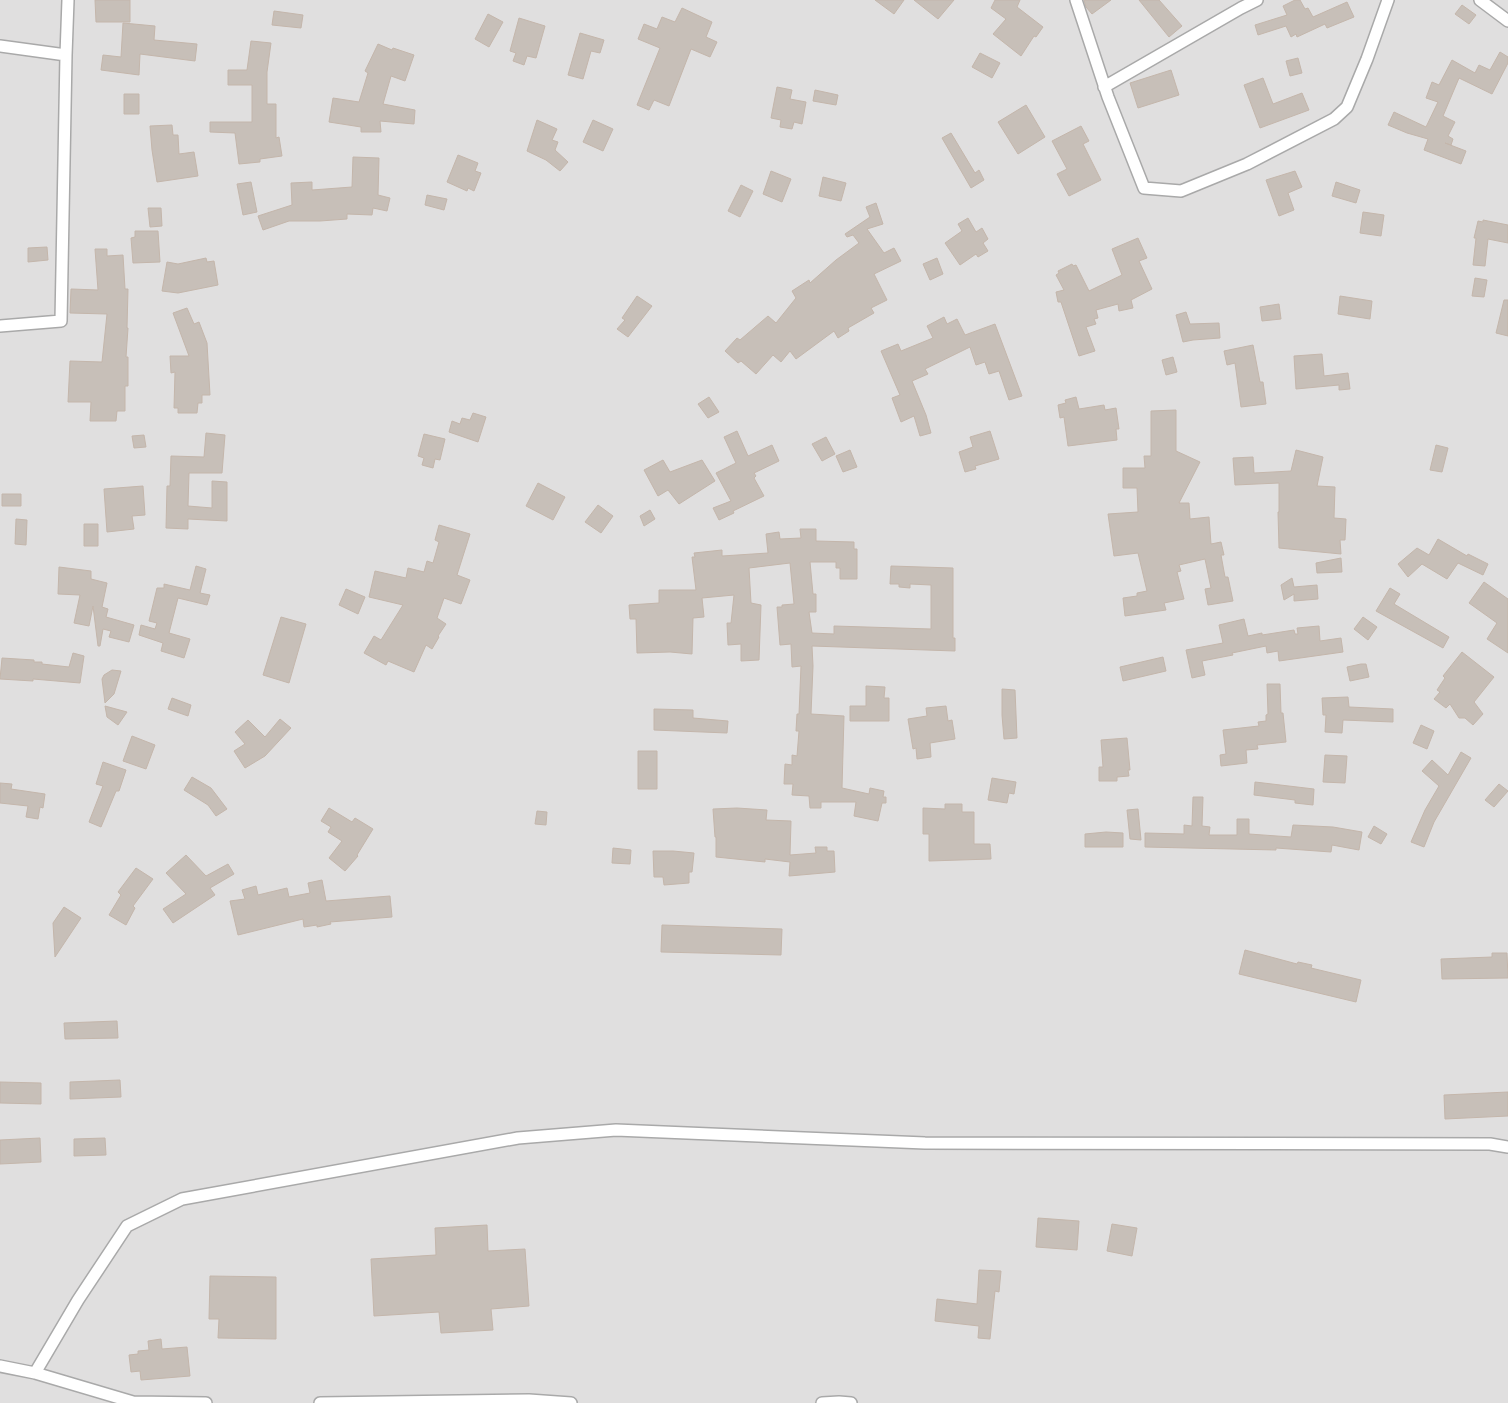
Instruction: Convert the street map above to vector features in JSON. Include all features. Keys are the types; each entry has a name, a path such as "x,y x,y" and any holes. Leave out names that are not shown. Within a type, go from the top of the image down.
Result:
{"street":[{"path":"0,326 61,321 68,0"},
{"path":"1076,0 1104,87 1144,188 1181,191 1247,164 1334,119 1347,107 1367,59 1388,0"},
{"path":"1104,87 1257,0"},
{"path":"1480,0 1508,21"},
{"path":"0,46 66,55"},
{"path":"35,1372 78,1300 127,1226 182,1199 518,1138 616,1130 925,1143 1490,1144 1508,1147"},
{"path":"0,1366 35,1372 133,1402 206,1403"},
{"path":"320,1403 529,1400 571,1403"},
{"path":"822,1403 851,1403"}],"shaded area":[{"path":"0,0 1508,0 1508,1403 0,1403"}],"building":[{"path":"95,0 130,0 130,22 96,22"},
{"path":"875,0 904,0 894,14"},
{"path":"914,0 954,0 938,19"},
{"path":"995,0 1020,0 1017,7 1043,27 1036,37 1034,36 1021,56 993,34 1006,19 991,8"},
{"path":"1084,0 1111,0 1092,14 1086,7"},
{"path":"1139,0 1159,0 1182,26 1169,37"},
{"path":"1295,0 1300,0 1313,17 1347,2 1354,17 1327,28 1325,24 1297,37 1296,34 1291,37 1286,26 1258,35 1255,25 1287,15 1283,6"},
{"path":"1462,5 1476,15 1469,24 1455,14"},
{"path":"682,8 712,22 706,37 717,42 710,57 691,49 669,106 654,100 649,110 637,105 660,48 638,39 644,24 657,29 662,17 675,22"},
{"path":"274,11 303,15 301,28 272,25"},
{"path":"488,14 503,22 489,47 475,39"},
{"path":"519,18 545,26 536,58 527,56 524,65 513,61 516,53 510,51"},
{"path":"123,23 155,26 154,40 197,44 195,61 140,54 139,75 101,70 103,55 121,57"},
{"path":"580,33 604,40 600,53 591,51 583,79 568,75"},
{"path":"251,41 271,43 267,72 267,104 276,104 276,138 279,137 282,156 260,159 260,162 239,164 235,133 210,132 210,122 252,122 252,85 228,85 228,70 247,70"},
{"path":"378,44 392,50 393,48 414,55 405,81 391,76 383,104 415,110 414,124 380,121 381,132 361,132 361,127 329,122 333,98 359,102 368,73 365,71"},
{"path":"1500,52 1508,57 1508,63 1492,94 1459,78 1443,116 1455,122 1448,136 1453,139 1451,145 1445,143 1466,151 1461,164 1424,150 1428,139 1388,125 1394,112 1426,127 1438,102 1426,98 1432,82 1439,85 1452,60 1475,73 1479,65 1490,70"},
{"path":"980,53 1000,63 992,78 972,67"},
{"path":"1298,58 1302,73 1290,76 1286,61"},
{"path":"1171,70 1179,95 1138,108 1130,83"},
{"path":"1263,78 1273,104 1302,93 1309,110 1260,128 1244,85"},
{"path":"777,87 792,90 790,99 806,102 802,124 794,122 792,129 780,127 781,120 771,118"},
{"path":"815,90 838,95 836,105 813,101"},
{"path":"124,94 139,94 139,114 124,114"},
{"path":"1026,105 1045,137 1018,154 998,122"},
{"path":"537,120 557,129 552,140 558,142 555,150 568,162 560,171 546,160 527,151"},
{"path":"593,120 613,129 603,151 583,142"},
{"path":"172,125 173,135 178,135 179,154 194,152 198,176 157,182 150,126"},
{"path":"1081,126 1089,141 1083,144 1101,180 1069,196 1057,174 1067,169 1052,141"},
{"path":"951,133 975,173 979,170 984,180 971,188 942,138"},
{"path":"458,155 478,163 475,171 481,173 474,191 468,188 467,191 447,182"},
{"path":"353,157 379,158 378,195 390,198 387,211 373,208 372,215 347,214 347,219 289,221 263,230 258,216 292,205 291,183 312,182 312,190 352,187"},
{"path":"771,171 791,179 782,202 763,194"},
{"path":"1295,171 1302,187 1288,193 1294,210 1279,216 1266,180"},
{"path":"823,177 846,183 841,201 819,196"},
{"path":"251,182 257,212 243,215 237,184"},
{"path":"1336,182 1360,190 1356,203 1332,196"},
{"path":"741,185 753,191 740,217 728,211"},
{"path":"427,195 447,199 444,210 425,205"},
{"path":"876,203 883,224 867,229 884,253 894,248 901,261 874,274 887,300 871,308 874,313 848,328 849,331 838,338 834,331 796,359 790,351 781,362 773,355 756,374 741,361 738,363 725,351 737,338 740,340 768,316 776,323 796,298 792,291 809,280 810,283 859,243 853,235 847,237 845,234 870,217 866,207"},
{"path":"148,208 161,208 162,226 150,227"},
{"path":"1363,212 1384,215 1381,236 1360,233"},
{"path":"968,218 976,232 982,228 988,239 983,243 988,251 978,257 976,254 960,265 945,243 962,231 958,224"},
{"path":"1483,220 1508,225 1508,243 1488,239 1485,266 1473,265 1476,238 1474,238 1478,221 1483,222"},
{"path":"135,231 158,231 160,262 133,263 131,238 135,237"},
{"path":"1138,238 1147,258 1139,261 1152,289 1131,300 1133,308 1119,311 1118,304 1096,310 1098,318 1094,319 1096,324 1086,327 1095,351 1079,356 1061,302 1058,302 1056,292 1064,290 1056,275 1059,273 1058,271 1072,264 1073,266 1076,265 1089,291 1122,275 1112,249"},
{"path":"47,247 48,260 28,262 28,248"},
{"path":"95,249 107,249 107,256 123,255 125,289 128,289 126,357 128,357 128,386 125,386 125,411 117,411 116,421 90,421 91,402 68,402 70,361 102,362 107,314 70,313 71,289 98,290"},
{"path":"206,258 207,262 214,261 218,285 178,293 162,291 167,262 178,264"},
{"path":"937,258 943,274 930,280 923,264"},
{"path":"1475,278 1487,280 1484,297 1472,296"},
{"path":"637,296 652,306 628,337 617,329 625,320 622,318"},
{"path":"1340,296 1372,301 1370,319 1338,314"},
{"path":"1504,300 1508,300 1508,336 1496,333"},
{"path":"1279,304 1281,319 1262,321 1260,307"},
{"path":"187,308 194,324 199,322 207,343 210,395 202,395 202,403 198,403 197,413 178,413 178,408 174,408 175,372 171,373 170,356 189,356 173,313"},
{"path":"1186,312 1190,324 1219,323 1220,338 1183,342 1176,315"},
{"path":"944,317 947,324 957,319 965,335 995,324 1022,396 1009,400 999,371 989,374 985,362 976,365 970,347 925,369 928,374 912,381 931,433 920,436 914,416 901,422 892,398 900,395 881,351 898,344 901,351 933,338 927,326"},
{"path":"1253,345 1260,382 1263,382 1266,404 1241,407 1235,363 1227,365 1224,351"},
{"path":"1322,354 1324,376 1348,373 1350,389 1339,390 1339,385 1296,389 1294,356"},
{"path":"1173,357 1177,372 1166,375 1162,360"},
{"path":"709,397 719,412 708,418 698,404"},
{"path":"1076,397 1079,409 1104,405 1105,410 1116,408 1119,429 1116,429 1117,440 1068,446 1064,417 1060,418 1058,405 1066,403 1065,400"},
{"path":"1176,410 1176,451 1200,462 1179,503 1189,503 1190,519 1209,517 1211,544 1221,542 1224,555 1221,555 1225,577 1228,577 1233,601 1208,605 1205,589 1211,588 1205,559 1179,565 1181,571 1177,572 1184,599 1164,603 1166,610 1125,616 1123,598 1137,596 1137,593 1147,591 1138,553 1114,556 1108,514 1138,512 1137,488 1123,488 1123,468 1145,468 1144,456 1151,456 1151,411"},
{"path":"473,413 486,417 478,442 449,432 452,421 460,424 462,418 470,420"},
{"path":"737,431 748,456 772,445 779,461 754,473 756,476 754,478 764,496 719,520 713,508 731,501 716,473 736,463 724,437"},
{"path":"990,431 999,459 975,466 976,469 965,472 959,452 973,447 970,437"},
{"path":"206,433 225,435 222,473 189,473 188,506 212,508 212,481 227,482 227,521 188,519 188,529 166,528 167,486 170,486 171,456 204,457"},
{"path":"424,434 445,439 440,460 435,459 433,468 422,465 424,458 418,456"},
{"path":"144,435 146,447 134,448 132,436"},
{"path":"826,437 835,454 822,461 812,444"},
{"path":"1436,445 1448,448 1442,472 1430,470"},
{"path":"850,450 857,467 843,472 836,456"},
{"path":"1296,450 1323,457 1317,486 1335,487 1334,518 1346,519 1345,540 1340,540 1341,554 1279,548 1279,483 1235,485 1233,458 1253,457 1254,473 1291,471"},
{"path":"663,460 670,472 702,460 715,481 679,504 668,490 658,496 644,470"},
{"path":"538,483 565,497 553,520 526,506"},
{"path":"143,486 145,515 132,516 134,529 107,532 104,489"},
{"path":"2,494 21,494 21,506 2,506"},
{"path":"598,505 613,516 601,533 585,522"},
{"path":"650,510 655,519 644,526 640,516"},
{"path":"16,519 27,520 26,545 15,544"},
{"path":"84,524 98,524 98,546 84,546"},
{"path":"439,525 470,534 457,575 470,580 461,604 444,598 437,618 446,624 432,649 426,645 414,672 388,661 386,665 364,653 374,636 381,640 403,605 369,597 375,571 406,578 408,568 424,572 427,561 433,563 439,542 435,540"},
{"path":"800,529 816,529 816,541 854,542 854,549 857,549 857,579 840,579 840,568 836,568 836,562 810,562 813,594 816,594 816,612 809,612 812,633 834,634 834,626 931,629 931,585 910,584 910,588 899,587 899,584 890,584 891,566 953,568 953,638 955,638 955,651 812,646 811,714 844,716 842,788 869,794 870,788 884,791 883,797 886,797 886,803 882,803 878,821 854,816 856,802 821,802 821,808 810,808 809,796 792,795 793,784 784,784 785,764 792,765 792,755 797,756 799,731 796,731 797,714 799,714 801,666 792,667 791,644 780,645 777,607 794,604 790,563 749,568 751,603 761,605 759,660 741,661 741,644 728,645 727,623 731,623 734,595 702,598 704,617 693,618 692,654 670,652 637,653 636,619 630,619 629,605 659,603 659,590 696,590 692,557 695,557 694,553 722,550 722,556 768,553 766,534 779,532 780,539 801,538"},
{"path":"1438,539 1467,556 1468,554 1488,564 1483,575 1458,563 1447,579 1422,564 1408,577 1398,564 1417,548 1429,555"},
{"path":"1341,558 1342,572 1317,573 1316,563"},
{"path":"196,566 206,569 200,593 210,595 207,605 178,598 169,633 190,639 184,658 161,651 163,643 139,635 141,625 155,629 157,623 149,621 157,588 164,588 164,584 190,590"},
{"path":"59,567 91,571 91,579 107,583 102,607 108,609 106,617 134,625 129,642 109,637 111,631 103,629 100,646 98,646 93,606 89,626 74,623 80,595 58,594"},
{"path":"1292,578 1294,587 1317,585 1318,599 1294,601 1294,594 1284,600 1281,585"},
{"path":"1484,582 1508,599 1508,653 1487,639 1497,623 1469,603"},
{"path":"1390,588 1400,594 1394,604 1449,637 1443,648 1376,611"},
{"path":"346,589 365,597 358,614 339,605"},
{"path":"281,617 306,624 289,683 263,675"},
{"path":"1363,617 1377,627 1368,640 1354,629"},
{"path":"1244,619 1248,636 1294,630 1295,634 1298,634 1297,628 1319,626 1320,641 1341,638 1343,652 1279,661 1278,651 1267,653 1266,646 1202,661 1205,675 1192,678 1186,650 1223,643 1219,625"},
{"path":"1462,652 1494,677 1474,702 1483,714 1473,725 1465,718 1459,718 1450,704 1446,708 1434,699 1440,692 1437,690 1445,678 1443,676"},
{"path":"73,653 84,656 80,683 33,679 33,681 0,679 2,658 34,660 34,662 42,662 42,664 69,667"},
{"path":"1163,657 1166,671 1123,681 1120,667"},
{"path":"1366,664 1369,677 1350,681 1347,667"},
{"path":"112,670 121,671 114,694 105,703 102,679 104,675"},
{"path":"1267,684 1280,684 1281,713 1283,713 1286,742 1257,745 1258,749 1246,750 1247,763 1221,766 1220,755 1226,754 1223,730 1259,726 1258,722 1266,721 1266,715 1268,714"},
{"path":"866,686 885,687 884,698 889,698 889,721 850,721 850,706 866,706"},
{"path":"1002,689 1015,690 1017,738 1004,739"},
{"path":"1348,697 1349,707 1393,709 1393,722 1343,720 1342,733 1325,732 1326,715 1323,715 1322,698"},
{"path":"172,698 191,705 188,716 168,709"},
{"path":"105,706 127,712 118,725 107,717"},
{"path":"946,706 948,721 952,720 955,739 930,743 931,757 917,759 916,748 913,749 908,719 927,716 926,708"},
{"path":"654,709 693,710 693,718 728,721 727,733 654,730"},
{"path":"280,719 291,728 265,756 245,768 234,751 245,744 235,732 248,720 265,737"},
{"path":"1421,725 1434,731 1427,749 1413,743"},
{"path":"132,736 155,745 146,769 123,761"},
{"path":"1127,738 1129,776 1117,777 1117,781 1099,781 1099,767 1103,767 1101,740"},
{"path":"638,751 657,751 657,789 638,789"},
{"path":"1461,752 1471,758 1434,822 1424,847 1411,842 1425,810 1439,786 1422,771 1432,760 1448,775"},
{"path":"1325,755 1347,756 1345,783 1323,782"},
{"path":"103,762 126,770 119,791 116,791 101,827 89,822 103,786 96,784"},
{"path":"192,777 211,788 227,809 216,816 208,805 184,790"},
{"path":"992,778 1016,782 1014,794 1009,793 1007,803 988,800"},
{"path":"1255,782 1314,789 1313,805 1295,803 1295,800 1254,795"},
{"path":"0,783 12,784 11,789 45,794 43,808 40,807 38,819 26,817 28,806 0,803"},
{"path":"1499,784 1508,791 1494,807 1485,800"},
{"path":"1193,797 1203,797 1202,826 1210,827 1209,835 1237,835 1237,819 1249,819 1249,834 1291,837 1293,825 1333,827 1362,832 1359,850 1332,845 1331,852 1276,848 1276,850 1145,847 1145,833 1184,834 1184,825 1192,826"},
{"path":"945,804 962,804 962,812 974,812 974,844 990,844 991,859 929,861 929,834 923,834 923,808 945,809"},
{"path":"329,808 352,822 355,818 373,829 358,856 345,871 329,858 342,841 328,832 331,827 321,821"},
{"path":"713,809 767,810 766,820 791,821 790,855 816,853 815,847 827,847 827,851 834,851 835,872 789,876 790,862 765,859 765,862 716,857"},
{"path":"1138,809 1141,840 1130,839 1127,810"},
{"path":"537,811 547,812 546,825 535,824"},
{"path":"1374,826 1387,834 1381,844 1368,837"},
{"path":"1123,833 1123,847 1085,847 1085,834"},
{"path":"613,848 631,850 630,864 612,863"},
{"path":"653,851 694,853 692,872 689,872 689,883 664,885 663,877 654,877"},
{"path":"186,855 206,876 228,864 234,874 210,888 215,895 173,923 163,909 186,894 166,873"},
{"path":"136,868 153,879 133,906 135,908 126,925 109,915 121,895 118,892"},
{"path":"322,880 326,901 390,896 392,917 330,922 331,924 317,927 317,925 304,927 303,919 238,935 230,901 245,899 242,890 256,886 258,895 287,888 289,897 310,893 308,883"},
{"path":"64,907 81,918 55,957 53,923"},
{"path":"662,925 782,929 781,955 661,952"},
{"path":"1245,950 1297,964 1298,962 1312,965 1311,968 1361,980 1356,1002 1239,974"},
{"path":"1492,953 1507,953 1508,978 1442,979 1441,959 1492,957"},
{"path":"117,1021 118,1038 65,1039 64,1023"},
{"path":"120,1080 121,1097 70,1099 70,1082"},
{"path":"0,1082 41,1083 41,1104 0,1103"},
{"path":"1508,1092 1508,1116 1445,1119 1444,1095"},
{"path":"40,1138 41,1162 0,1164 0,1140"},
{"path":"105,1138 106,1155 74,1156 74,1139"},
{"path":"1038,1218 1079,1221 1077,1250 1036,1247"},
{"path":"1112,1224 1137,1228 1132,1256 1107,1251"},
{"path":"487,1225 488,1251 525,1249 529,1306 491,1309 493,1330 441,1333 439,1312 374,1316 371,1259 436,1255 435,1228"},
{"path":"979,1270 1001,1271 999,1292 995,1291 990,1339 978,1338 979,1326 935,1321 937,1299 977,1304"},
{"path":"210,1276 276,1277 276,1339 218,1338 219,1319 209,1319"},
{"path":"161,1339 162,1349 187,1347 190,1376 141,1380 140,1371 131,1372 129,1355 138,1354 138,1351 149,1350 148,1341"}]}
